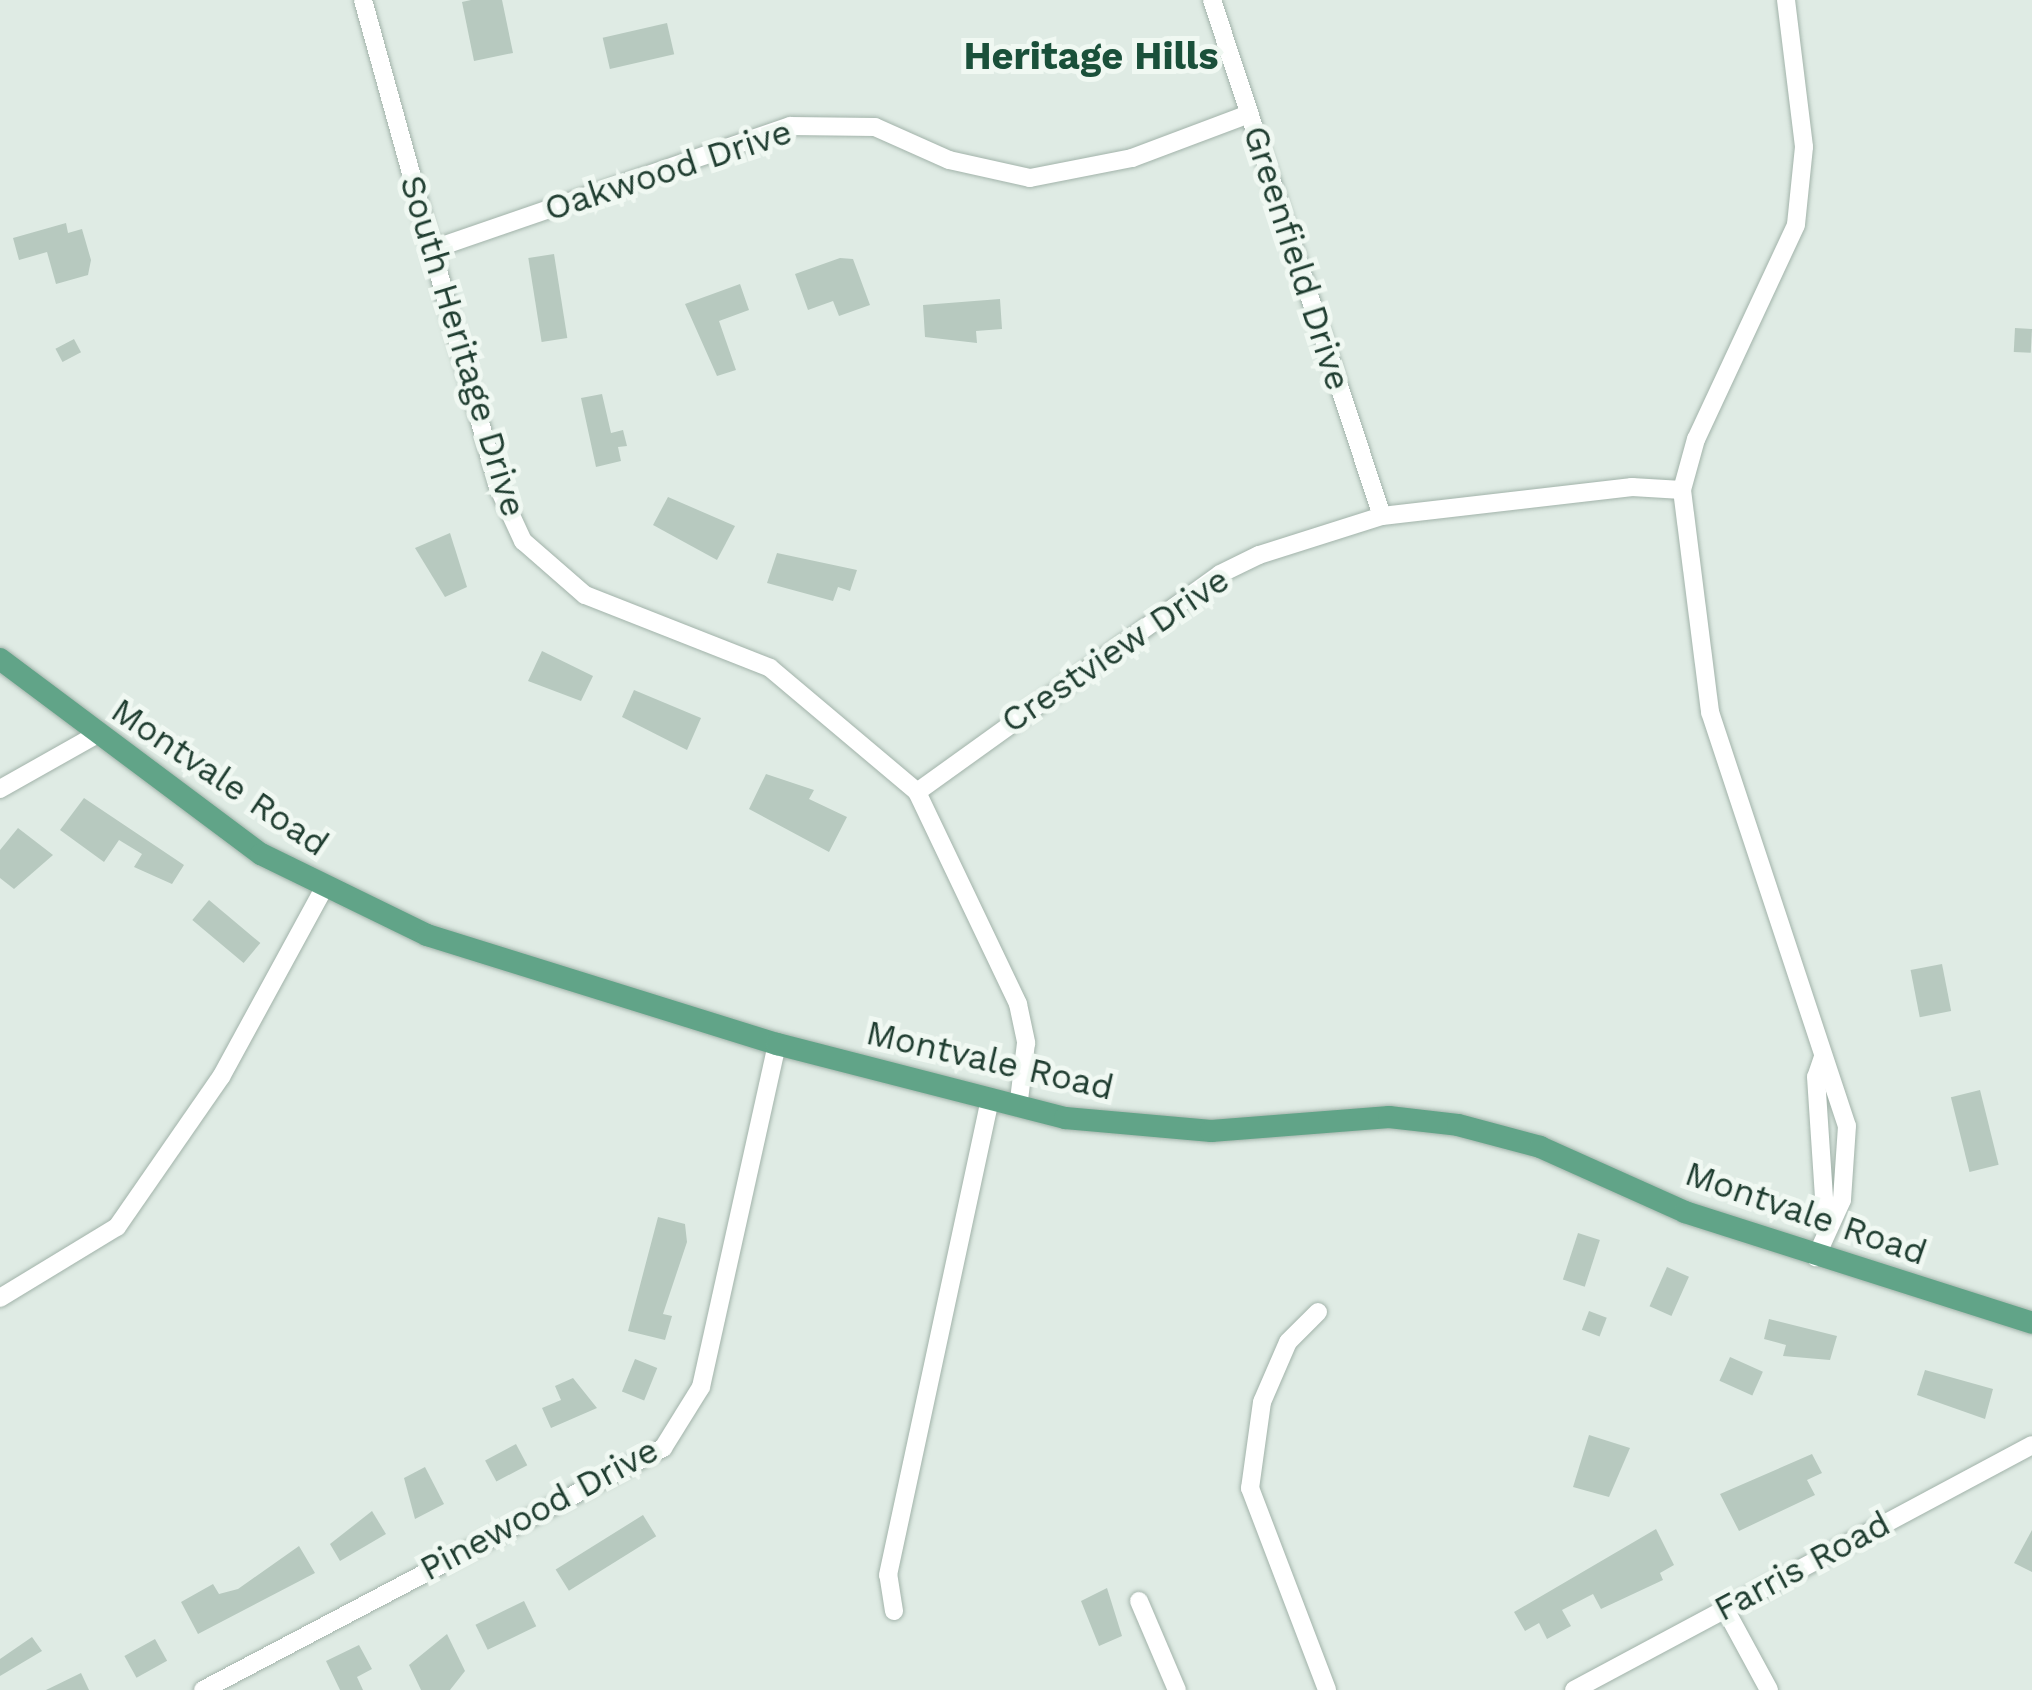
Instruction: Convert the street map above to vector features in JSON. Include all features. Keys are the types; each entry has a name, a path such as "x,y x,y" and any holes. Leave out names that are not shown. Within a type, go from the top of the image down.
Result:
{"main road":[{"name":"Montvale Road","path":"0,659 96,736 323,890 427,934 777,1044 1018,1108 1176,1130 1388,1116 1458,1125 1816,1257 2032,1323"}],"street":[{"name":"South Heritage Drive","path":"362,0 498,487 548,570 585,595 770,668 917,792 1018,1004 1026,1043 1018,1108"},
{"name":"Greenfield Drive","path":"1212,0 1382,516"},
{"path":"1786,0 1804,148 1796,225 1696,439 1682,490 1710,712 1823,1058 1839,1081 1847,1126 1844,1186 1816,1257"},
{"name":"Oakwood Drive","path":"432,250 790,126 875,127 948,160 1030,178 1132,158 1249,114"},
{"name":"Crestview Drive","path":"917,792 1220,574 1382,516 1632,487 1682,490"},
{"path":"0,789 96,736"},
{"path":"0,1298 117,1227 222,1077 323,890"},
{"name":"Pinewood Drive","path":"203,1690 663,1448 701,1387 777,1044"},
{"path":"1823,1058 1816,1077 1826,1227"},
{"path":"894,1611 894,1544 989,1102"},
{"path":"1318,1312 1288,1342 1262,1402 1250,1488 1327,1690"},
{"name":"Farris Road","path":"1574,1690 2032,1445"},
{"path":"1139,1601 1177,1690"},
{"path":"1724,1607 1769,1690"}],"building":[{"path":"502,0 513,53 474,61 462,2"},
{"path":"667,23 674,54 610,69 603,38"},
{"path":"66,223 68,233 82,229 91,260 88,275 56,284 47,252 19,260 13,238"},
{"path":"554,254 567,338 542,342 528,258"},
{"path":"840,258 853,259 870,305 839,316 833,301 808,310 795,274"},
{"path":"740,284 749,310 719,321 736,370 717,376 685,304"},
{"path":"1000,299 1002,329 976,331 977,343 925,337 923,305"},
{"path":"2015,328 2032,329 2031,353 2014,352"},
{"path":"74,339 81,352 63,362 55,349"},
{"path":"602,394 611,433 623,430 627,446 618,447 621,461 596,467 581,398"},
{"path":"668,497 735,526 717,560 653,525"},
{"path":"450,533 467,587 445,597 415,548"},
{"path":"777,553 857,570 850,591 838,587 833,601 767,583"},
{"path":"542,651 593,676 581,701 528,681"},
{"path":"634,690 701,718 687,750 622,717"},
{"path":"766,774 814,790 809,799 847,817 829,852 749,809"},
{"path":"84,798 184,865 172,884 134,867 142,854 119,840 104,862 60,830"},
{"path":"18,828 53,855 14,889 0,878 0,850"},
{"path":"209,900 260,943 244,963 192,920"},
{"path":"1942,964 1951,1011 1920,1017 1911,970"},
{"path":"1980,1090 1999,1165 1970,1172 1951,1097"},
{"path":"658,1217 685,1224 687,1242 663,1314 672,1316 665,1340 628,1331"},
{"path":"1578,1233 1600,1240 1585,1287 1563,1280"},
{"path":"1667,1267 1689,1277 1671,1316 1650,1306"},
{"path":"1589,1311 1607,1318 1600,1336 1582,1330"},
{"path":"1769,1319 1837,1336 1830,1360 1783,1356 1786,1345 1764,1339"},
{"path":"1730,1357 1763,1372 1752,1395 1719,1381"},
{"path":"635,1359 657,1368 644,1400 622,1391"},
{"path":"1925,1370 1993,1389 1985,1419 1917,1395"},
{"path":"573,1378 597,1408 551,1428 542,1408 561,1400 555,1386"},
{"path":"1589,1435 1630,1448 1609,1497 1573,1487"},
{"path":"516,1444 527,1465 496,1482 485,1460"},
{"path":"1812,1454 1822,1473 1807,1480 1815,1495 1739,1531 1720,1494"},
{"path":"425,1467 444,1504 415,1519 404,1478"},
{"path":"372,1511 386,1534 340,1561 330,1544"},
{"path":"643,1515 656,1536 569,1591 556,1570"},
{"path":"1656,1529 1674,1565 1660,1573 1663,1580 1601,1609 1593,1594 1562,1610 1571,1626 1547,1639 1539,1623 1525,1631 1514,1612"},
{"path":"2032,1530 2032,1572 2014,1563"},
{"path":"299,1546 315,1573 198,1634 181,1602 213,1584 219,1594 238,1589"},
{"path":"1107,1588 1122,1636 1099,1646 1081,1601"},
{"path":"524,1601 536,1626 488,1650 475,1625"},
{"path":"447,1634 465,1671 450,1690 421,1690 409,1665"},
{"path":"32,1637 42,1651 0,1676 0,1659"},
{"path":"155,1639 167,1661 137,1678 124,1656"},
{"path":"359,1645 372,1669 357,1677 363,1690 340,1690 326,1661"},
{"path":"81,1673 89,1690 46,1690"}],"district":[{"name":"Heritage Hills","path":"1091,57"}]}
